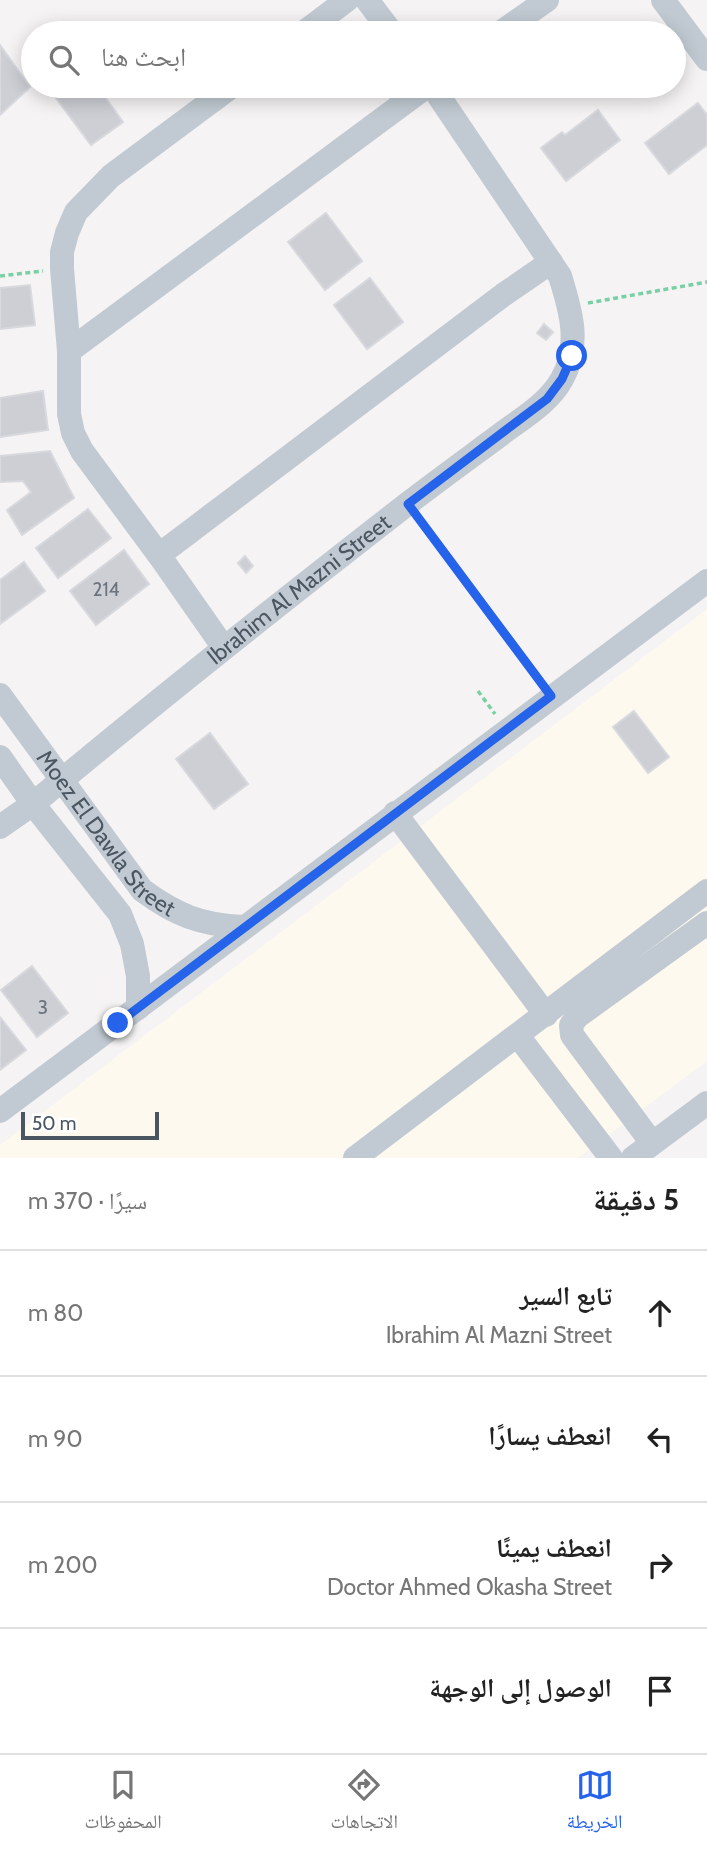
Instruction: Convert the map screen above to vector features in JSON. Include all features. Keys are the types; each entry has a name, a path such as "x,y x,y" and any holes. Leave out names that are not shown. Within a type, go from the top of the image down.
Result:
{"street":[{"path":"319,21 347,0"},
{"path":"367,0 383,21"},
{"path":"517,21 546,0"},
{"path":"663,0 679,21"},
{"path":"686,31 707,59"},
{"path":"216,98 111,176 89,197 76,212 67,233 62,253 62,269 69,351 69,414 73,433 82,451 224,648"},
{"path":"69,351 414,98"},
{"name":"Ibrahim Al Mazni Street","path":"0,827 33,804 224,648 408,504 547,399 562,379 572,356 574,331 560,276 438,98"},
{"path":"159,555 492,303 551,262"},
{"path":"0,1111 707,581"},
{"name":"Moez El Dawla Street","path":"0,695 142,890 189,919 216,926 243,927"},
{"name":"Moez El Dawla Street","path":"0,757 33,804 120,914 132,944 138,976 138,1008"},
{"path":"395,813 546,1015"},
{"path":"355,1158 707,891"},
{"path":"707,923 578,1016 571,1025 572,1035 643,1151 707,1103"},
{"path":"518,1036 611,1158"}],"path":[{"path":"0,276 62,269"},
{"path":"569,306 707,282"},
{"path":"408,504 551,696"},
{"path":"478,691 507,729"}],"shaded area":[{"path":"707,609 707,1061 578,1158 0,1158 0,1145"}],"building":[{"path":"0,45 21,74 21,95 0,115"},
{"path":"56,98 106,98 123,122 91,145"},
{"path":"698,103 707,115 707,145 669,174 645,143"},
{"path":"598,110 620,140 566,181 541,148 562,132 565,135"},
{"path":"326,213 362,261 325,290 288,242"},
{"path":"370,278 403,322 367,349 334,305"},
{"path":"30,285 35,325 0,329 0,288"},
{"path":"544,324 553,332 546,340 537,333"},
{"path":"43,391 48,430 0,437 0,398"},
{"path":"50,451 74,498 22,535 7,510 31,492 23,481 0,482 0,456"},
{"path":"88,509 111,538 58,578 36,548"},
{"path":"124,550 149,584 96,625 70,591"},
{"path":"245,556 253,566 246,573 238,563"},
{"path":"24,562 45,591 0,624 0,580"},
{"path":"634,711 669,757 648,773 613,727"},
{"path":"210,733 248,784 214,809 176,759"},
{"path":"32,966 68,1013 37,1037 1,990"},
{"path":"0,1017 26,1050 0,1070"}],"route":[{"path":"118,1023 551,696 408,504 547,399 562,379 572,356"}]}
